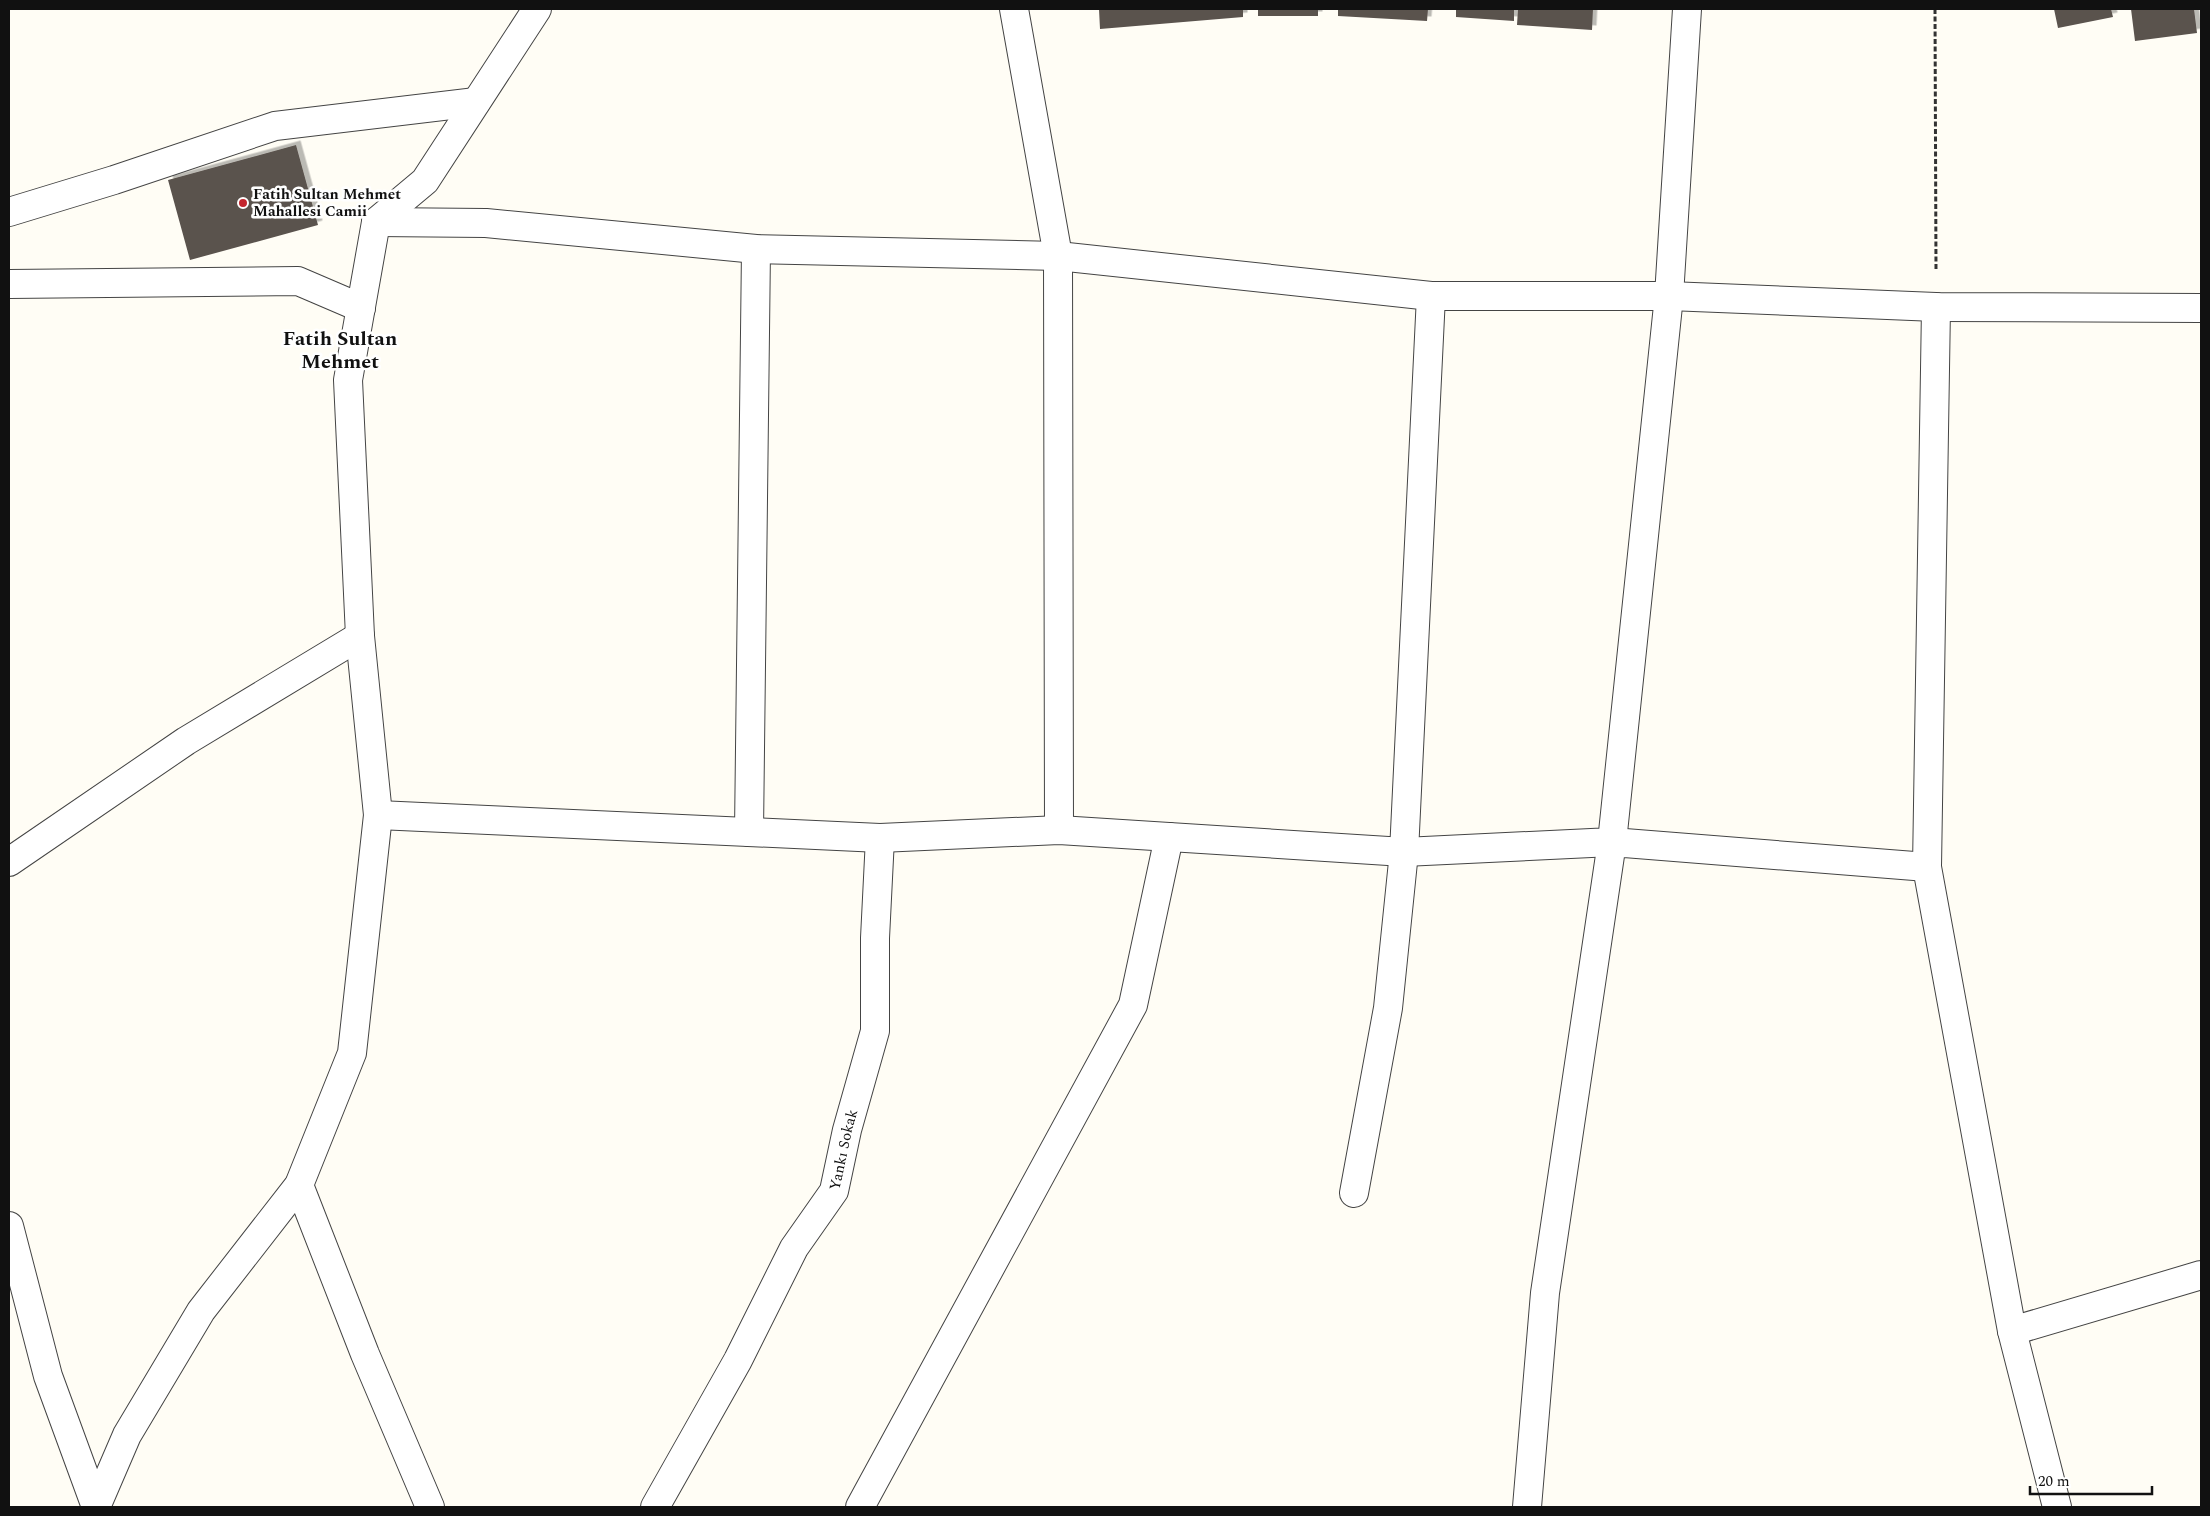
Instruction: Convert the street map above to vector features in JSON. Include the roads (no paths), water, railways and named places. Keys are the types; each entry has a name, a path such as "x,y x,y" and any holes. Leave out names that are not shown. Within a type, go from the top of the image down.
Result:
{"street":[{"path":"96,1507 127,1435 201,1311 299,1185 352,1054 378,815 360,636 348,380 376,222 425,181 537,9"},
{"path":"1014,9 1058,256 1059,830"},
{"path":"1526,1507 1545,1293 1612,842 1669,296 1688,9"},
{"path":"9,212 114,180 275,126 476,102"},
{"path":"376,222 486,223 756,249 1058,256 1431,296 1669,296 1936,307 2201,308"},
{"path":"749,832 756,249"},
{"path":"9,284 298,281 361,308"},
{"path":"1354,1193 1388,1008 1404,852 1431,296"},
{"path":"1936,307 1927,867 2012,1331 2057,1507"},
{"path":"9,862 186,741 360,636"},
{"path":"378,815 880,838 1059,830 1404,852 1612,842 1927,867"},
{"path":"860,1507 1133,1005 1169,837"},
{"name":"Yankı Sokak","path":"655,1507 738,1360 794,1248 834,1192 847,1130 875,1031 875,938 880,838"},
{"path":"299,1185 365,1354 430,1507"},
{"path":"9,1226 13,1263 48,1376 96,1507"},
{"path":"2012,1331 2201,1275"}],"place":[{"name":"Fatih Sultan Mehmet Mahallesi Camii","path":"243,203"}],"district":[{"name":"Fatih Sultan Mehmet","path":"340,350"}]}
